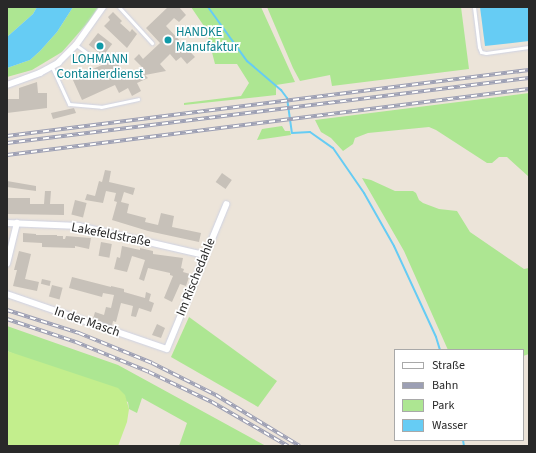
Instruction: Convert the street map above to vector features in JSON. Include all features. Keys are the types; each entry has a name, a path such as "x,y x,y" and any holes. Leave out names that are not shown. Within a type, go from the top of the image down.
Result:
{"street":[{"path":"7,85 20,82 52,67 68,54 103,7"},
{"name":"Im Rischedahle","path":"167,350 226,205"},
{"name":"Lakefeldstraße","path":"7,222 79,226 205,255"},
{"path":"7,264 17,223"},
{"name":"In der Masch","path":"7,294 167,350"}],"lane":[{"path":"119,7 152,43"},
{"path":"474,7 479,48 481,52 486,53 529,48"},
{"path":"76,45 97,60 105,61 117,55"},
{"path":"52,67 69,104 101,107 138,99"}],"green space":[{"path":"7,7 37,7 33,14 7,37"},
{"path":"73,7 98,7 90,20 62,52 32,70 7,77 7,68 30,60 40,51 57,32"},
{"path":"191,7 261,7 295,82 276,85 276,95 184,105 184,103 241,96 249,83 237,64 215,64 206,29"},
{"path":"267,7 461,7 469,69 332,86 330,75 300,81"},
{"path":"529,93 529,177 507,157 499,157 492,163 487,163 429,127 368,133 355,138 353,144 343,151 331,138 321,132 315,120"},
{"path":"282,126 285,131 290,131 291,135 257,140 262,129"},
{"path":"362,178 371,180 395,191 413,191 423,203 439,209 457,211 470,232 524,269 529,268 529,354 524,356 524,349 448,349 404,251"},
{"path":"189,317 277,381 258,407 171,357"},
{"path":"7,326 118,365 266,446 179,446 187,423 142,398 137,413 129,409 128,402 7,351"},
{"path":"7,351 118,388 125,395 129,409 127,422 118,446 7,446"}],"water":[{"path":"37,7 73,7 57,32 40,51 30,60 7,68 7,37 33,14"},
{"path":"480,7 529,7 529,41 485,46"}],"building":[{"path":"168,7 179,7 186,15 179,22 174,18 166,26 195,57 187,64 181,57 176,61 170,54 160,64 166,71 145,75 148,78 137,83 141,91 132,96 128,88 119,93 115,85 82,100 72,78 116,59 124,77 144,69 134,59 139,54 143,59 160,43 146,28"},
{"path":"113,12 122,21 120,23 130,32 132,29 137,34 127,48 104,26 110,20 108,17"},
{"name":"LOHMANN Containerdienst","path":"98,33 112,44 103,56 89,45"},
{"path":"37,82 38,93 47,93 47,108 7,113 7,99 19,99 19,88"},
{"path":"74,108 76,113 53,119 51,113"},
{"path":"105,170 111,171 109,182 135,188 133,195 124,192 121,202 129,204 127,213 146,218 145,222 158,225 161,213 174,216 172,227 201,233 199,242 148,231 112,220 117,202 114,201 116,193 106,191 103,203 85,200 87,194 95,196 99,181 102,182"},
{"path":"222,173 232,180 226,189 216,182"},
{"path":"7,181 36,186 36,191 7,187"},
{"path":"45,191 51,191 50,204 64,204 64,215 7,214 7,198 30,198 30,204 44,204"},
{"path":"75,200 87,203 83,217 71,215"},
{"path":"23,233 36,235 57,235 63,236 63,239 65,239 66,236 91,238 89,249 75,246 75,248 42,247 42,243 23,242"},
{"path":"101,242 112,244 109,258 99,256"},
{"path":"122,246 153,251 153,254 183,258 181,268 184,269 183,272 190,274 186,286 180,284 172,302 164,298 173,276 170,275 170,273 148,268 144,281 139,279 145,260 132,256 127,272 114,269 117,257 120,258"},
{"path":"19,251 31,254 25,279 39,282 37,291 13,286 17,270 14,270"},
{"path":"72,277 124,289 124,292 145,298 146,292 151,294 149,301 154,303 151,312 139,308 136,317 131,316 133,306 121,303 116,322 113,321 112,326 93,319 95,312 104,315 106,307 111,308 114,295 103,293 102,297 69,288"},
{"path":"42,279 51,281 50,286 41,284"},
{"path":"52,285 63,288 60,299 49,297"},
{"path":"157,324 165,328 161,338 152,335"}],"waterway":[{"path":"208,7 247,61 281,90 287,98 292,133 310,132 333,148 364,193 394,246 436,337 440,349"},
{"path":"463,441 464,446"}],"railway":[{"path":"7,136 529,70"},
{"path":"7,143 529,78"},
{"path":"7,155 529,89"},
{"path":"7,310 79,333 152,363 216,395 300,446"},
{"path":"7,319 76,342 149,372 212,402 288,446"}],"place":[{"name":"HANDKE Manufaktur","path":"168,40"},
{"name":"LOHMANN Containerdienst","path":"100,46"}]}
